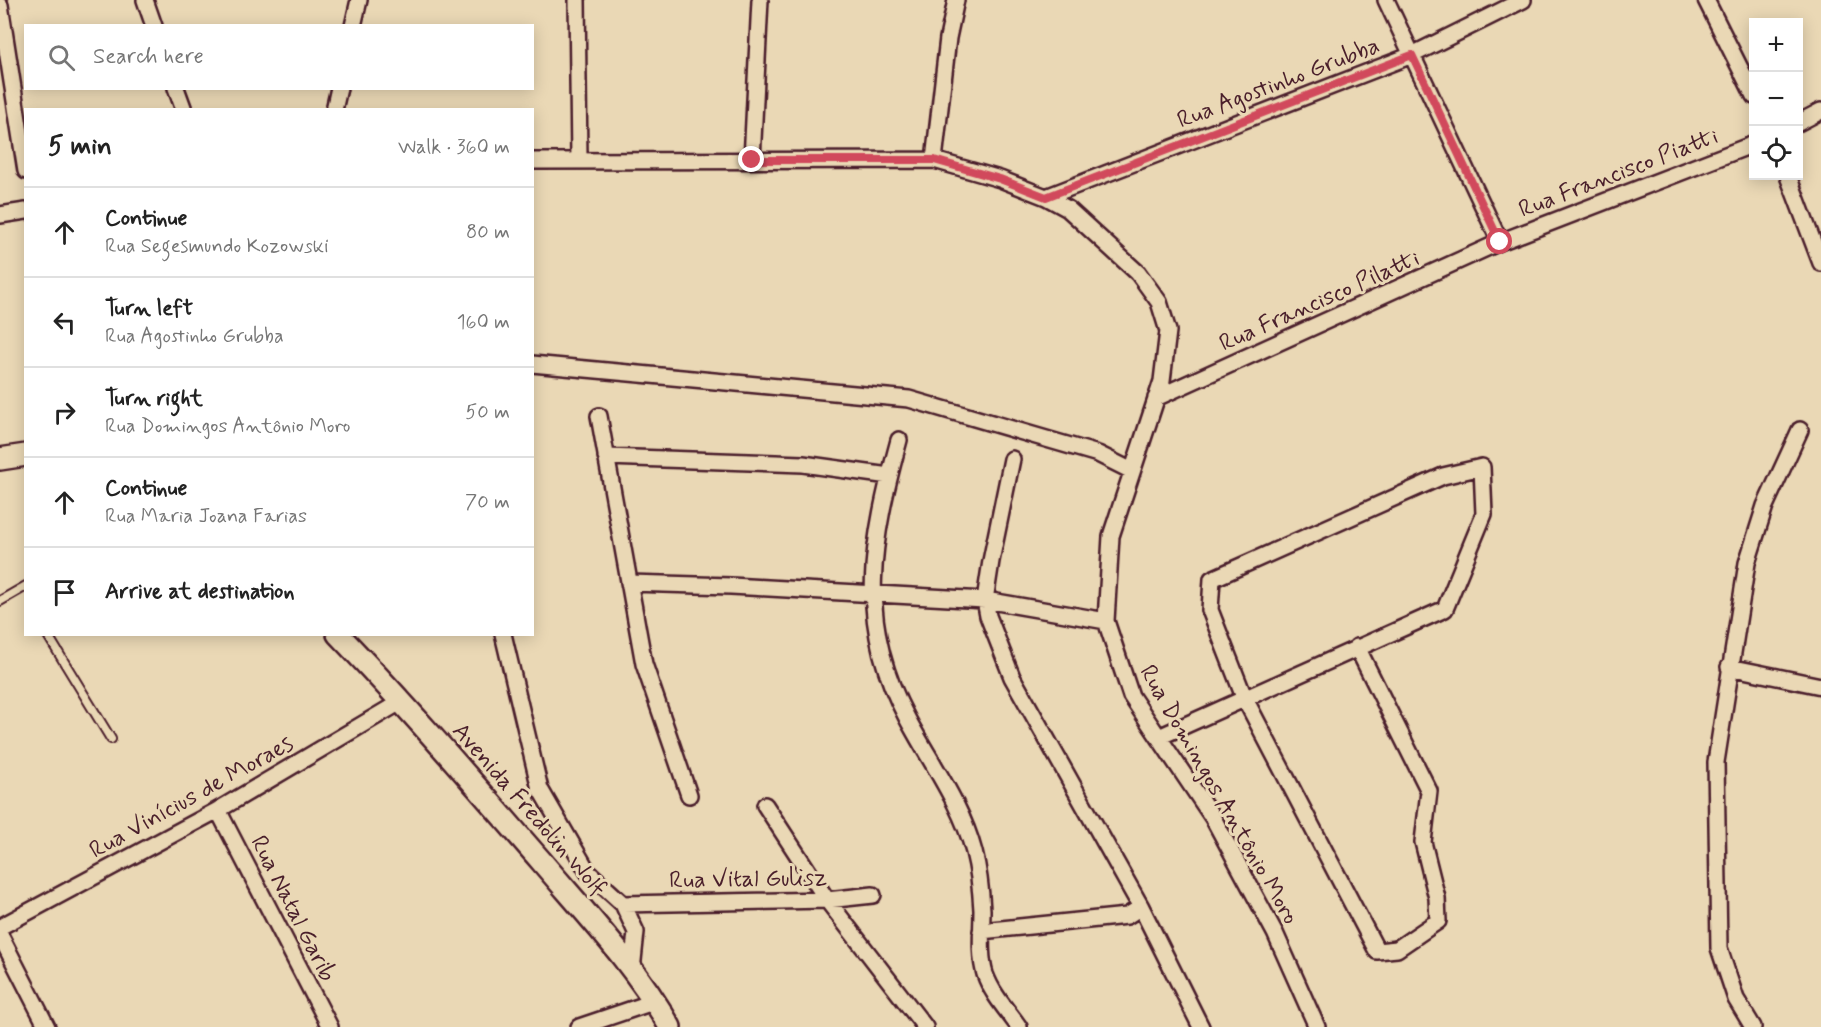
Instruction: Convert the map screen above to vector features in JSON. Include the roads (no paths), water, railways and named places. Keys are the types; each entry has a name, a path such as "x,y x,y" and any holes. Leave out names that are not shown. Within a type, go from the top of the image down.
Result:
{"main road":[{"path":"0,459 24,455"},
{"name":"Avenida Fredolin Wolf","path":"340,636 402,701 633,970 656,1001 670,1027"}],"street":[{"path":"145,0 153,24"},
{"path":"353,24 359,0"},
{"path":"577,0 579,159"},
{"path":"752,160 760,0"},
{"path":"934,160 948,38 956,0"},
{"path":"1386,0 1500,242"},
{"name":"Rua Agostinho Grubba","path":"1046,197 1412,55 1523,0"},
{"path":"1706,0 1749,86"},
{"path":"0,5 24,158"},
{"path":"178,90 183,108"},
{"path":"334,108 339,90"},
{"path":"1803,120 1821,111"},
{"name":"Rua Francisco Piatti","path":"1500,242 1749,146"},
{"name":"Rua Domingos Antônio Moro","path":"534,161 579,159 934,160 1000,179 1046,197 1068,209 1138,273 1159,302 1168,331 1162,381 1111,536 1106,621 1131,696 1224,839 1275,933 1317,1027"},
{"path":"1790,180 1821,263"},
{"path":"0,216 24,211"},
{"name":"Rua Francisco Pilatti","path":"1156,398 1500,242"},
{"path":"534,364 909,399 1020,429 1098,454 1132,471"},
{"path":"599,416 644,664 689,795"},
{"path":"1753,1027 1737,999 1719,948 1716,762 1747,563 1765,506 1800,430"},
{"path":"899,440 877,527 873,595 880,645 895,693 957,806 967,829 978,871 984,972 992,989 1019,1027"},
{"path":"606,457 803,464 890,476"},
{"path":"1012,459 997,522 985,600 988,616 1012,677 1141,907 1201,1027"},
{"path":"1159,737 1244,697 1357,647 1445,609 1484,514 1482,467 1443,476 1212,579 1210,610 1244,697 1377,951 1397,949 1438,921 1437,898 1423,842 1429,791 1357,647"},
{"path":"629,583 731,586 985,600 1106,621"},
{"path":"503,636 540,789 588,872 623,904 636,932 633,970"},
{"path":"1729,667 1821,686"},
{"name":"Rua Vinícius de Moraes","path":"0,927 218,810 402,701"},
{"path":"765,804 827,900 925,1027"},
{"name":"Rua Natal Garib","path":"218,810 330,1027"},
{"name":"Rua Vital Gulisz","path":"623,904 827,900 873,895"},
{"path":"981,931 1126,916 1141,907"},
{"path":"0,935 47,1027"},
{"path":"579,1027 656,1001"}],"lane":[{"path":"0,602 23,588"},
{"path":"48,636 111,739"}]}
